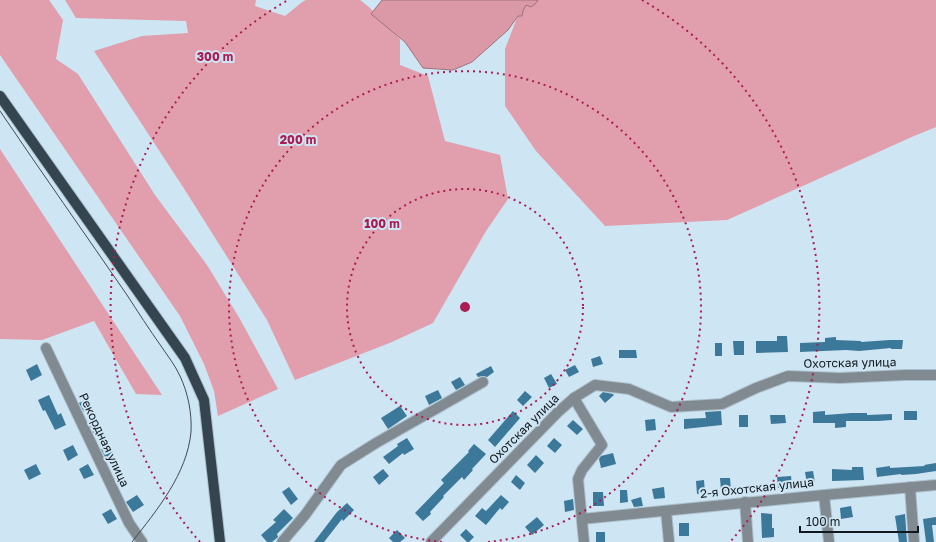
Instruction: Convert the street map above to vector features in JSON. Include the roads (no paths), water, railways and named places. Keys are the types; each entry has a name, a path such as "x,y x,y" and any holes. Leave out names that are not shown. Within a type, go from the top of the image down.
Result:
{"main road":[{"path":"0,96 185,358 204,400 220,542"}],"street":[{"name":"Рекордная улица","path":"46,348 129,523 142,542"},
{"name":"Охотская улица","path":"431,542 558,412 574,398 595,384 629,389 671,407 722,404 756,388 788,376 840,378 936,375"},
{"path":"282,542 305,515 341,465 376,443 483,382"},
{"path":"574,398 602,445 582,470 578,479 584,542"},
{"name":"2-я Охотская улица","path":"582,519 745,502 936,485"},
{"path":"910,487 914,542"},
{"path":"824,495 829,542"},
{"path":"745,502 748,542"},
{"path":"666,511 669,542"}],"tram line":[{"path":"0,111 171,360 185,389 190,410 191,432 184,462 161,504 132,542"}]}
